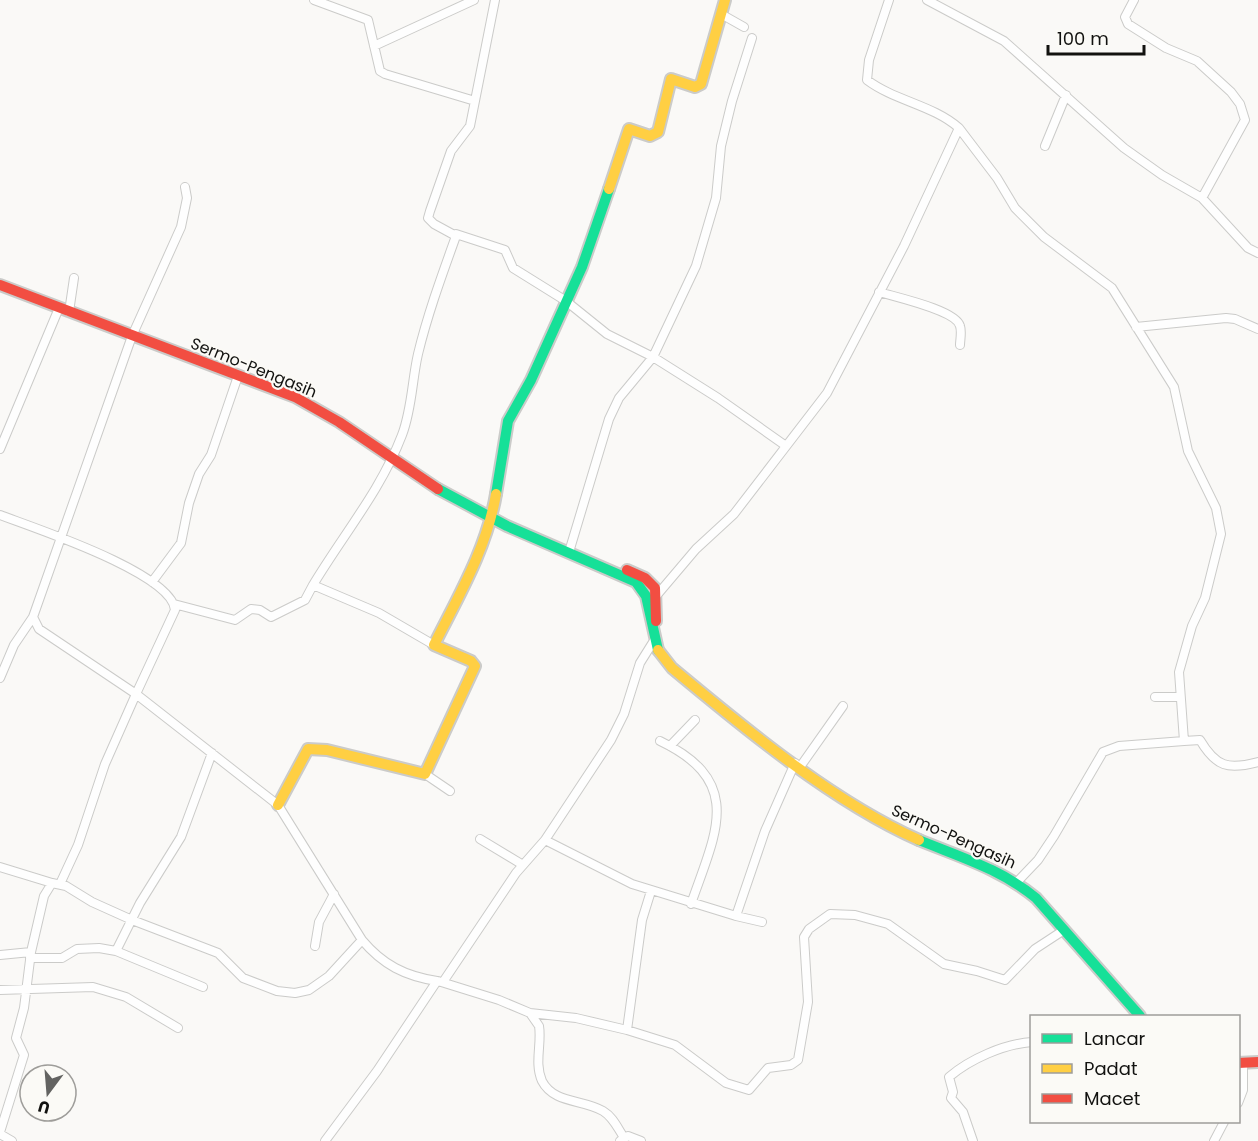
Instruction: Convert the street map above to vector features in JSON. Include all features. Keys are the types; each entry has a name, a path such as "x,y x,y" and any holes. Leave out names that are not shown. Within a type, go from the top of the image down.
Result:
{"main road":[{"path":"278,805 308,749 327,750 425,774 469,685 475,666 471,661 434,645 471,571 495,503 501,453 508,421 527,388 592,239 629,129 650,136 658,132 671,79 695,87 701,84 725,0"},
{"name":"Sermo-Pengasih","path":"0,285 316,408 390,459 489,517 642,587 648,600 655,638 663,659 679,673 797,765 901,832 1018,881 1138,1015"},
{"name":"Sermo-Pengasih","path":"573,554 636,573 650,582 657,595"},
{"path":"655,638 657,595"},
{"path":"1241,1063 1258,1062"}],"street":[{"path":"314,0 368,20 380,71 475,100"},
{"path":"374,46 474,0"},
{"path":"495,0 470,126 448,157 429,218 434,224 456,234 505,250 513,268 566,301 607,334 653,357 718,398 786,446"},
{"path":"889,0 869,60 867,80 887,92 950,120 959,128 997,178 1016,208 1044,237 1112,288 1174,387 1188,451 1216,508 1220,525 1220,542 1205,598 1183,650 1179,672 1184,741"},
{"path":"927,0 1004,40 1124,148 1162,175 1202,198 1248,248 1258,253"},
{"path":"1134,0 1125,17 1128,24 1166,48 1197,61 1231,92 1243,111 1245,120 1202,198"},
{"path":"721,14 744,27"},
{"path":"573,554 609,419 619,398 653,357 696,266 716,198 721,146 732,101 752,38"},
{"path":"1045,146 1066,95"},
{"path":"657,595 696,549 734,514 827,393 959,128"},
{"path":"0,678 14,645 32,622 132,336 181,227 187,198 185,188"},
{"path":"174,604 235,620 251,609 260,610 271,617 305,600 340,539 368,505 406,424 418,352 456,234"},
{"path":"0,449 4,428 64,310 74,279"},
{"path":"879,292 925,305 955,318 960,326 960,345"},
{"path":"1136,327 1226,318 1235,319 1258,329"},
{"path":"152,582 182,543 189,503 199,474 210,455 238,376"},
{"path":"0,515 108,557 161,587 174,604 175,610 105,764 78,844 56,884 44,896 16,1038 24,1055 0,1133 10,1140"},
{"path":"313,585 379,613 434,645"},
{"path":"32,622 136,694 278,805 363,940 375,955 394,969 499,1000 530,1013 576,1018 627,1030 675,1045 726,1083 749,1090 768,1068 791,1065 798,1060 808,1002 804,937 806,932 823,917 845,914 888,924 944,964 1005,980 1035,949 1064,930"},
{"path":"326,1141 523,865 545,840 619,726 635,674 655,638"},
{"path":"1155,697 1180,697"},
{"path":"736,916 765,831 797,765 843,706"},
{"path":"670,746 695,720"},
{"path":"1018,881 1038,860 1054,836 1103,752 1119,746 1200,740 1210,757 1219,764 1242,766 1258,762"},
{"path":"660,741 670,746 704,774 718,809 716,831 691,904"},
{"path":"116,951 182,837 212,753"},
{"path":"425,774 450,791"},
{"path":"480,839 523,865"},
{"path":"545,840 632,884 691,904 762,922"},
{"path":"0,867 56,884 132,920 218,953 251,983 295,993 318,985 363,940"},
{"path":"627,1030 642,920 651,891"},
{"path":"315,945 319,922 334,894"},
{"path":"0,955 62,958 77,949 89,947 116,951 202,987"},
{"path":"0,990 93,987 126,997 178,1028"},
{"path":"530,1013 539,1026 537,1050 541,1079 550,1093 603,1110 612,1118 621,1139 641,1141"},
{"path":"973,1141 963,1112 951,1098 954,1092 949,1077 961,1067 993,1053 1030,1043"},
{"path":"1240,1100 1243,1090 1241,1063"},
{"path":"1214,1141 1223,1123"}],"traffic: fast":[{"path":"496,494 508,421 531,380 582,267 609,189"},
{"path":"438,489 507,526 636,582 646,596 658,650"},
{"path":"919,840 994,871 1036,898 1139,1015"}],"traffic: slow":[{"path":"609,189 629,129 650,136 658,132 671,79 695,87 701,84 725,0"},
{"path":"278,805 308,749 327,750 425,774 475,666 471,661 434,645 479,553 496,494"},
{"path":"658,650 672,668 790,762 854,806 919,840"}],"traffic: jam":[{"path":"0,285 295,397 339,422 438,489"},
{"path":"627,570 645,578 655,588 656,621"},
{"path":"1240,1063 1258,1062"}]}
